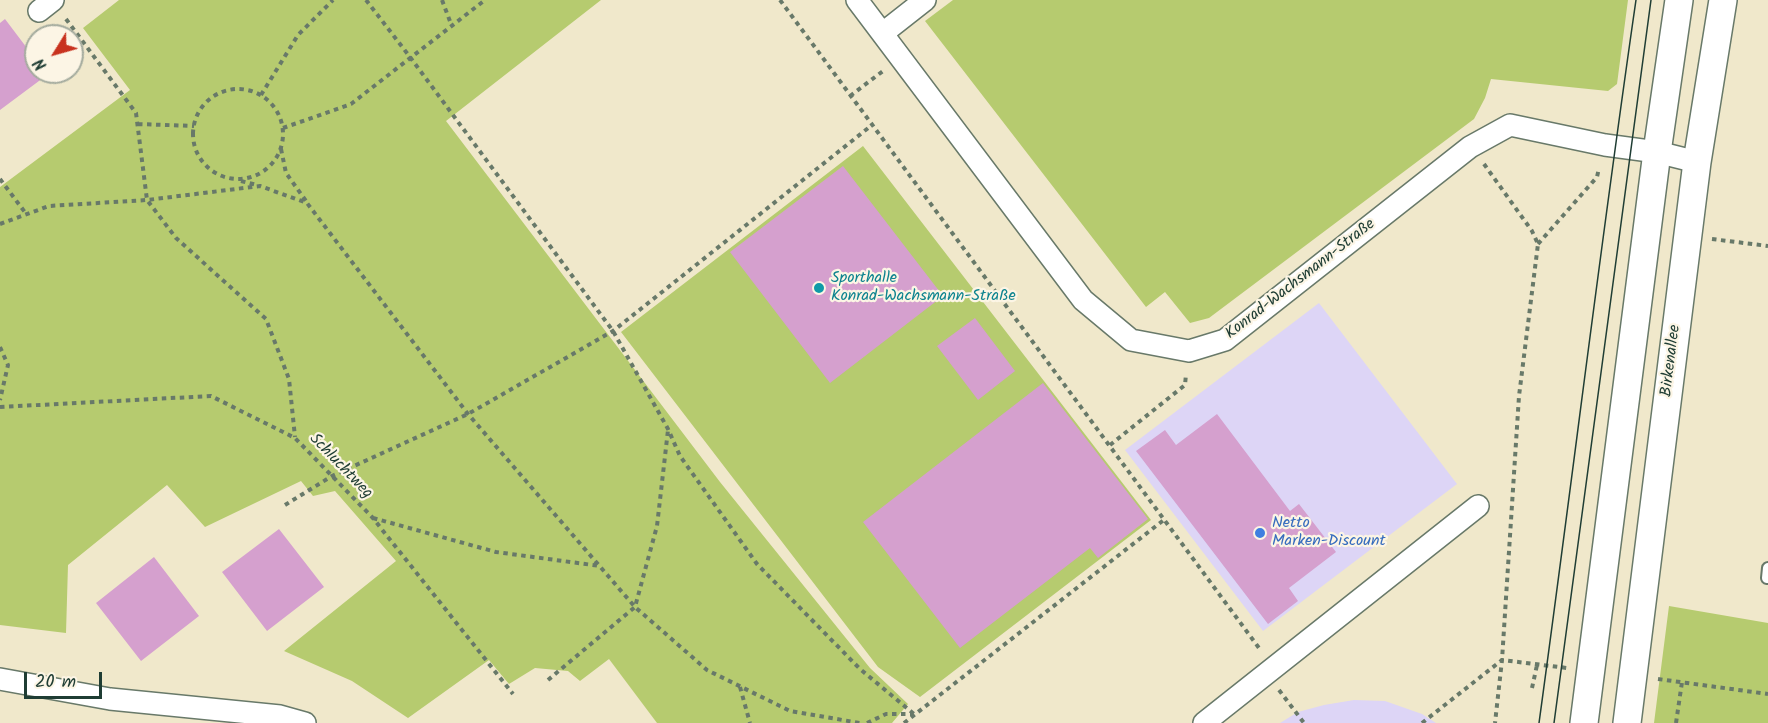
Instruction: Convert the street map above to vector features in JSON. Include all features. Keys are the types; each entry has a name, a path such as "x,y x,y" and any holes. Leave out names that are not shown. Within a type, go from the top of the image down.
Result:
{"street":[{"name":"Konrad-Wachsmann-Straße","path":"857,0 1083,300 1131,340 1189,351 1225,340 1470,147 1510,125 1605,146 1657,152 1697,162"},
{"path":"883,33 925,0"},
{"path":"1584,723 1657,152 1679,0"},
{"name":"Birkenallee","path":"1627,723 1697,162 1723,0"},
{"path":"1204,723 1478,506"},
{"path":"0,679 110,699 280,716 305,723"}],"path":[{"path":"261,95 298,35 333,0"},
{"path":"366,0 613,330 668,429 680,456 757,564 860,669 914,714"},
{"path":"442,0 452,24"},
{"path":"283,128 351,104 485,0"},
{"path":"780,0 1259,648"},
{"path":"43,3 136,113 147,200 176,238 266,319 289,379 295,438"},
{"path":"850,96 901,57"},
{"path":"307,203 260,186 221,176 209,170 194,147 193,133 201,108 210,98 235,89 249,90 261,95 276,109 283,128 281,148 286,173 307,203 468,414 635,607 707,670 790,711 860,723"},
{"path":"138,124 194,126"},
{"path":"285,505 332,476 468,414 613,330 872,126"},
{"path":"1538,244 1597,177 1605,146"},
{"path":"1470,147 1532,231 1538,244 1519,396 1502,660 1495,723"},
{"path":"234,179 247,179 260,174 271,165 281,148"},
{"path":"0,179 27,215"},
{"path":"0,224 49,206 147,200 260,186"},
{"path":"1711,238 1768,246"},
{"path":"0,346 8,365 0,400"},
{"path":"1110,445 1185,385 1189,351"},
{"name":"Schluchtweg","path":"0,407 211,396 295,438 372,517 513,694"},
{"path":"548,680 635,607 657,526 668,429"},
{"path":"372,517 496,552 601,566"},
{"path":"904,723 1165,519"},
{"path":"1422,723 1502,660 1591,671"},
{"path":"1532,688 1537,665"},
{"path":"1266,674 1304,723"},
{"path":"1676,723 1682,682 1768,694"},
{"path":"740,686 750,723"},
{"path":"867,723 886,714 914,714"}],"shaded area":[{"path":"1319,303 1457,484 1263,631 1125,450"},
{"path":"1354,700 1385,701 1422,714 1436,723 1280,723 1298,712"}],"green space":[{"path":"119,0 601,0 446,121 720,482 870,668 908,704 892,723 657,723 609,659 580,681 568,671 535,668 509,684 489,660 408,718 352,681 284,651 396,561 335,491 313,496 301,481 205,527 167,485 68,565 66,633 0,625 0,187 130,90 84,27"},
{"path":"953,0 1628,0 1617,84 1608,91 1491,79 1485,98 1474,119 1209,318 1190,323 1165,292 1146,307 925,21"},
{"path":"863,146 1151,520 920,697 878,667 621,332"},
{"path":"1669,606 1768,623 1768,723 1654,723"}],"building":[{"path":"5,19 24,44 24,84 35,84 0,110 0,23"},
{"name":"Sporthalle Konrad-Wachsmann-Straße","path":"843,166 943,296 830,383 730,252"},
{"path":"975,318 1015,371 978,400 937,346"},
{"path":"1043,383 1148,519 1098,558 1090,548 960,648 863,522"},
{"name":"Netto Marken-Discount","path":"1217,414 1290,511 1299,504 1336,552 1289,588 1298,601 1268,624 1136,451 1165,430 1176,445"},
{"path":"279,529 324,587 267,631 222,572"},
{"path":"154,557 199,616 141,661 96,603"}],"tram line":[{"path":"1539,723 1636,0"},
{"path":"1554,723 1651,0"}],"place":[{"name":"Sporthalle Konrad-Wachsmann-Straße","path":"819,288"},
{"name":"Netto Marken-Discount","path":"1260,533"}]}
